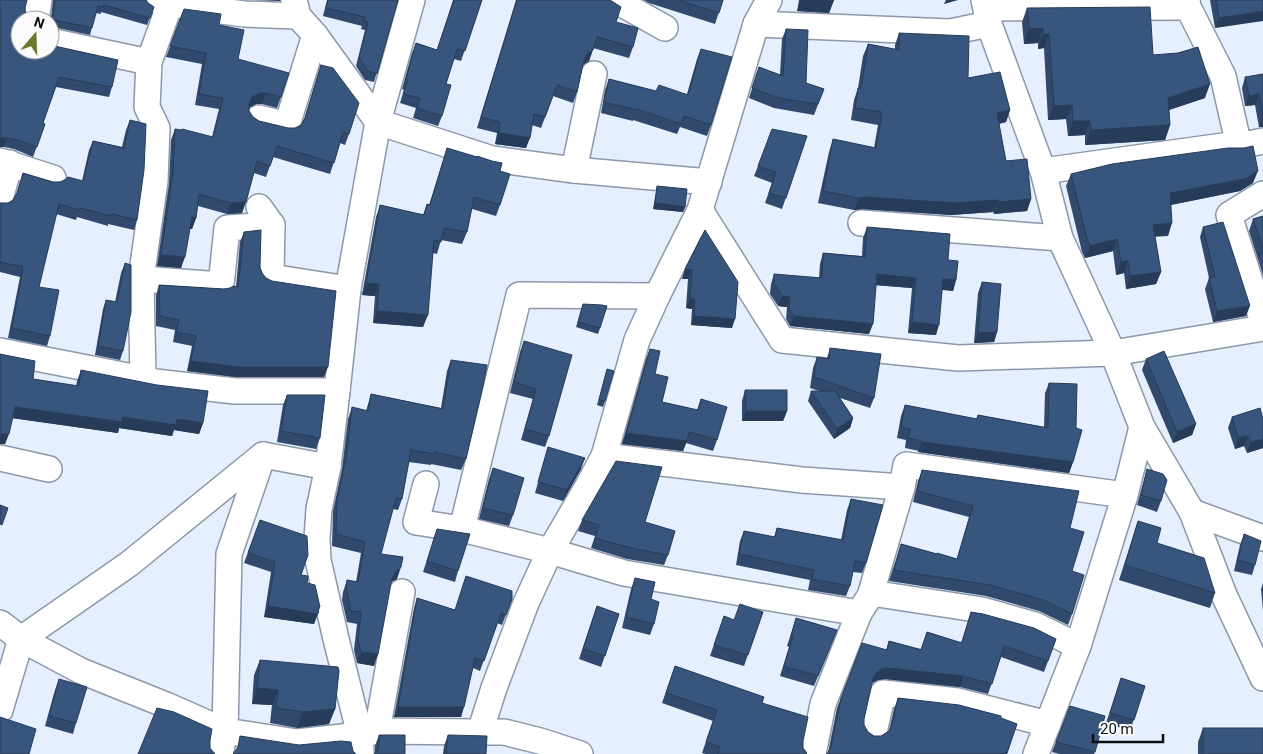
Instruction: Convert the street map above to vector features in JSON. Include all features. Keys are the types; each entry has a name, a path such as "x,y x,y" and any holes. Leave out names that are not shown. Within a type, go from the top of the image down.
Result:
{"street":[{"path":"366,740 336,640 318,560 317,539 319,509 328,467 348,289 378,122 412,0"},
{"path":"615,0 665,28"},
{"path":"488,732 494,688 526,604 550,551 604,456 637,340 700,210 756,24 769,0"},
{"path":"143,379 140,279 155,181 157,128 147,107 149,62 163,2 244,14 296,8 378,122 492,159 574,170 709,182"},
{"path":"756,24 950,32 987,11 1187,4 1223,76 1239,146"},
{"path":"987,11 1043,171 1060,238 1113,353 1142,427 1192,512 1224,595 1263,678"},
{"path":"259,118 287,125 315,35"},
{"path":"60,43 149,62"},
{"path":"574,170 594,74"},
{"path":"1043,171 1223,146 1239,146 1263,141"},
{"path":"0,199 5,162 53,178"},
{"path":"1263,194 1229,214 1263,322"},
{"path":"700,210 782,340 958,358 1113,353 1263,328"},
{"path":"140,279 221,285 227,228 265,216 271,277 348,289"},
{"path":"861,223 1060,238"},
{"path":"462,529 519,295 657,296"},
{"path":"0,351 154,382 235,391 337,391"},
{"path":"1036,754 1078,646 1125,495 1142,427"},
{"path":"0,710 21,639 129,564 263,455 328,467"},
{"path":"223,742 228,554 263,455"},
{"path":"604,456 802,480 902,487"},
{"path":"0,458 49,469"},
{"path":"813,754 823,704 865,603 902,487 906,465 1125,495"},
{"path":"426,484 416,522 462,529 550,551 624,573 865,603 982,610 1035,625 1078,646"},
{"path":"1192,512 1263,538"},
{"path":"366,740 402,592"},
{"path":"0,623 21,639 81,671 166,705 223,742 366,740 504,732 580,754"},
{"path":"874,732 883,693 958,702 1048,724"},
{"path":"488,732 521,754"}],"building":[{"path":"0,0 27,0 25,10 10,10 10,60 60,60 60,47 118,60 112,87 59,77 37,147 18,140 0,138"},
{"path":"55,0 146,0 154,7 150,18 104,5 103,7 98,6 92,28 60,21 60,10 54,10"},
{"path":"328,0 398,0 377,74 368,71 359,58 368,22 364,21 365,17 326,8"},
{"path":"454,0 482,0 465,51 457,49 446,84 451,85 442,116 417,108 420,98 403,94 416,43 437,50"},
{"path":"517,0 610,0 621,7 616,22 638,28 633,47 597,37 593,50 587,54 584,60 577,92 557,85 545,117 534,114 530,138 499,133 500,122 481,117"},
{"path":"678,0 723,0 719,13"},
{"path":"1216,0 1263,0 1263,11 1219,18"},
{"path":"1150,7 1153,55 1178,53 1198,47 1210,84 1168,98 1170,125 1091,130 1090,121 1073,121 1072,105 1054,106 1049,34 1043,34 1043,28 1029,29 1027,8"},
{"path":"184,9 221,14 219,25 244,30 238,59 289,73 281,97 260,93 252,97 249,111 259,121 288,128 295,128 301,125 305,118 321,65 333,68 359,103 349,134 343,132 334,163 277,146 270,166 257,161 246,202 231,203 199,194 196,218 192,217 185,257 161,255 173,172 175,129 213,137 223,98 199,94 206,53 170,46"},
{"path":"786,29 808,30 806,83 824,89 818,104 778,98 752,88 759,67 783,76"},
{"path":"899,33 969,36 968,78 1000,72 1010,110 997,113 1006,161 1027,159 1031,199 955,203 859,198 823,191 833,139 876,148 882,112 855,108 858,88 861,88 868,44 899,50"},
{"path":"701,49 732,57 711,125 684,116 681,124 637,109 604,102 609,79 656,91 659,85 688,95"},
{"path":"1263,74 1263,116 1259,94 1249,96 1245,77"},
{"path":"130,120 146,124 144,170 137,220 80,208 80,210 59,204 39,287 59,290 50,336 12,328 23,267 0,262 0,203 8,203 13,200 23,173 53,182 60,182 68,177 83,181 93,141 124,148"},
{"path":"772,129 807,136 786,198 769,193 776,172 758,166"},
{"path":"1253,146 1258,171 1245,179 1170,193 1172,223 1153,225 1161,272 1130,276 1128,261 1121,262 1117,239 1090,246 1071,174 1112,164"},
{"path":"447,148 502,163 500,171 510,174 500,205 474,197 467,232 444,228 441,242 434,240 428,315 377,311 379,284 366,283 380,205 424,215 427,204 430,205"},
{"path":"657,186 687,189 685,207 655,203"},
{"path":"1263,216 1263,249 1253,219"},
{"path":"1223,222 1250,306 1217,311 1209,278 1215,277 1203,227"},
{"path":"867,227 950,234 948,260 958,261 956,280 943,279 939,325 912,322 916,278 877,274 873,324 794,316 789,309 790,297 782,296 774,283 774,274 822,278 823,253 865,257"},
{"path":"261,230 260,267 266,278 272,281 336,291 328,367 239,367 191,361 196,336 176,332 179,320 160,316 159,285 224,289 233,286 238,287 244,232"},
{"path":"705,230 738,282 735,319 694,316 695,299 690,299 692,270 685,269"},
{"path":"125,263 131,265 131,312 123,351 98,346 106,300 117,302"},
{"path":"982,282 1001,284 997,332 978,333"},
{"path":"583,304 607,306 600,328 578,322"},
{"path":"524,341 572,355 549,436 525,429 536,389 514,382"},
{"path":"830,348 881,354 874,398 814,377 817,357 829,359"},
{"path":"650,349 660,351 655,374 668,377 662,402 698,410 701,399 727,407 717,440 689,432 687,441 626,433"},
{"path":"1164,351 1196,424 1177,432 1146,359"},
{"path":"0,354 35,361 33,379 79,386 81,370 157,385 208,391 203,423 177,419 176,425 122,417 122,422 15,407 9,434 0,434"},
{"path":"451,360 487,365 466,459 435,452 435,454 411,450 402,499 396,498 381,554 403,557 401,567 392,578 378,654 361,652 358,639 361,612 351,611 346,588 347,580 358,582 365,542 336,534 337,500 346,457 352,407 368,411 371,394 443,409"},
{"path":"607,369 614,371 605,401 599,400"},
{"path":"1049,383 1077,384 1076,428 1082,430 1073,462 922,442 908,438 910,429 901,427 905,405 977,419 978,415 1048,428"},
{"path":"745,390 787,390 787,411 746,411"},
{"path":"811,391 835,391 853,418 837,429"},
{"path":"287,395 325,395 320,438 281,431"},
{"path":"1260,408 1263,419 1263,439 1251,442 1248,436 1238,438 1232,417"},
{"path":"548,447 585,458 567,490 538,482"},
{"path":"616,461 662,467 645,522 675,531 668,555 631,548 595,538 599,525 582,520"},
{"path":"493,468 524,478 513,515 483,508"},
{"path":"1147,469 1163,474 1167,480 1161,501 1141,495"},
{"path":"922,470 1079,491 1070,528 1084,532 1072,571 1084,575 1072,614 1043,600 990,585 894,570 901,544 957,559 973,506 917,491"},
{"path":"851,499 883,505 866,563 855,561 850,586 812,579 814,570 739,554 744,531 775,537 777,528 843,540"},
{"path":"0,505 8,508 2,525 0,524"},
{"path":"260,520 307,536 308,555 301,575 308,576 307,583 315,585 320,607 318,614 268,606 275,562 248,553"},
{"path":"1138,521 1161,528 1157,543 1204,558 1215,593 1125,565"},
{"path":"437,529 470,534 458,571 427,561"},
{"path":"1244,534 1261,541 1255,565 1238,560"},
{"path":"466,576 512,591 512,599 506,615 501,613 484,661 475,658 464,707 398,707 417,598 455,610"},
{"path":"635,578 655,582 651,599 659,602 654,624 626,617"},
{"path":"740,604 763,612 748,655 714,645 724,616 734,620"},
{"path":"597,606 619,614 605,656 583,649"},
{"path":"971,612 1034,628 1056,639 1048,661 1004,646 992,684 963,676 888,668 882,669 876,673 873,679 864,725 868,732 874,736 881,736 889,731 898,698 959,705 1001,716 1001,718 1017,724 1007,753 826,754 831,746 841,698 862,643 887,650 889,641 921,650 927,632 962,643"},
{"path":"796,618 837,630 818,676 784,666"},
{"path":"260,660 338,667 335,709 303,712 276,708 278,690 257,688"},
{"path":"675,666 764,697 762,703 808,717 803,741 803,748 807,753 718,754 720,747 706,742 717,710 666,693"},
{"path":"1121,678 1145,686 1134,720 1110,713"},
{"path":"59,679 87,687 76,723 49,716"},
{"path":"1070,706 1105,716 1095,752 1056,742"},
{"path":"157,708 174,712 212,729 210,748 215,754 138,754"},
{"path":"0,717 36,729 29,754 0,754"},
{"path":"1203,728 1263,728 1263,754 1203,754"},
{"path":"379,735 405,735 405,754 374,754 378,750"},
{"path":"448,735 487,736 486,754 446,754"},
{"path":"240,736 299,745 341,741 351,742 353,751 356,754 233,754 238,747"}]}
